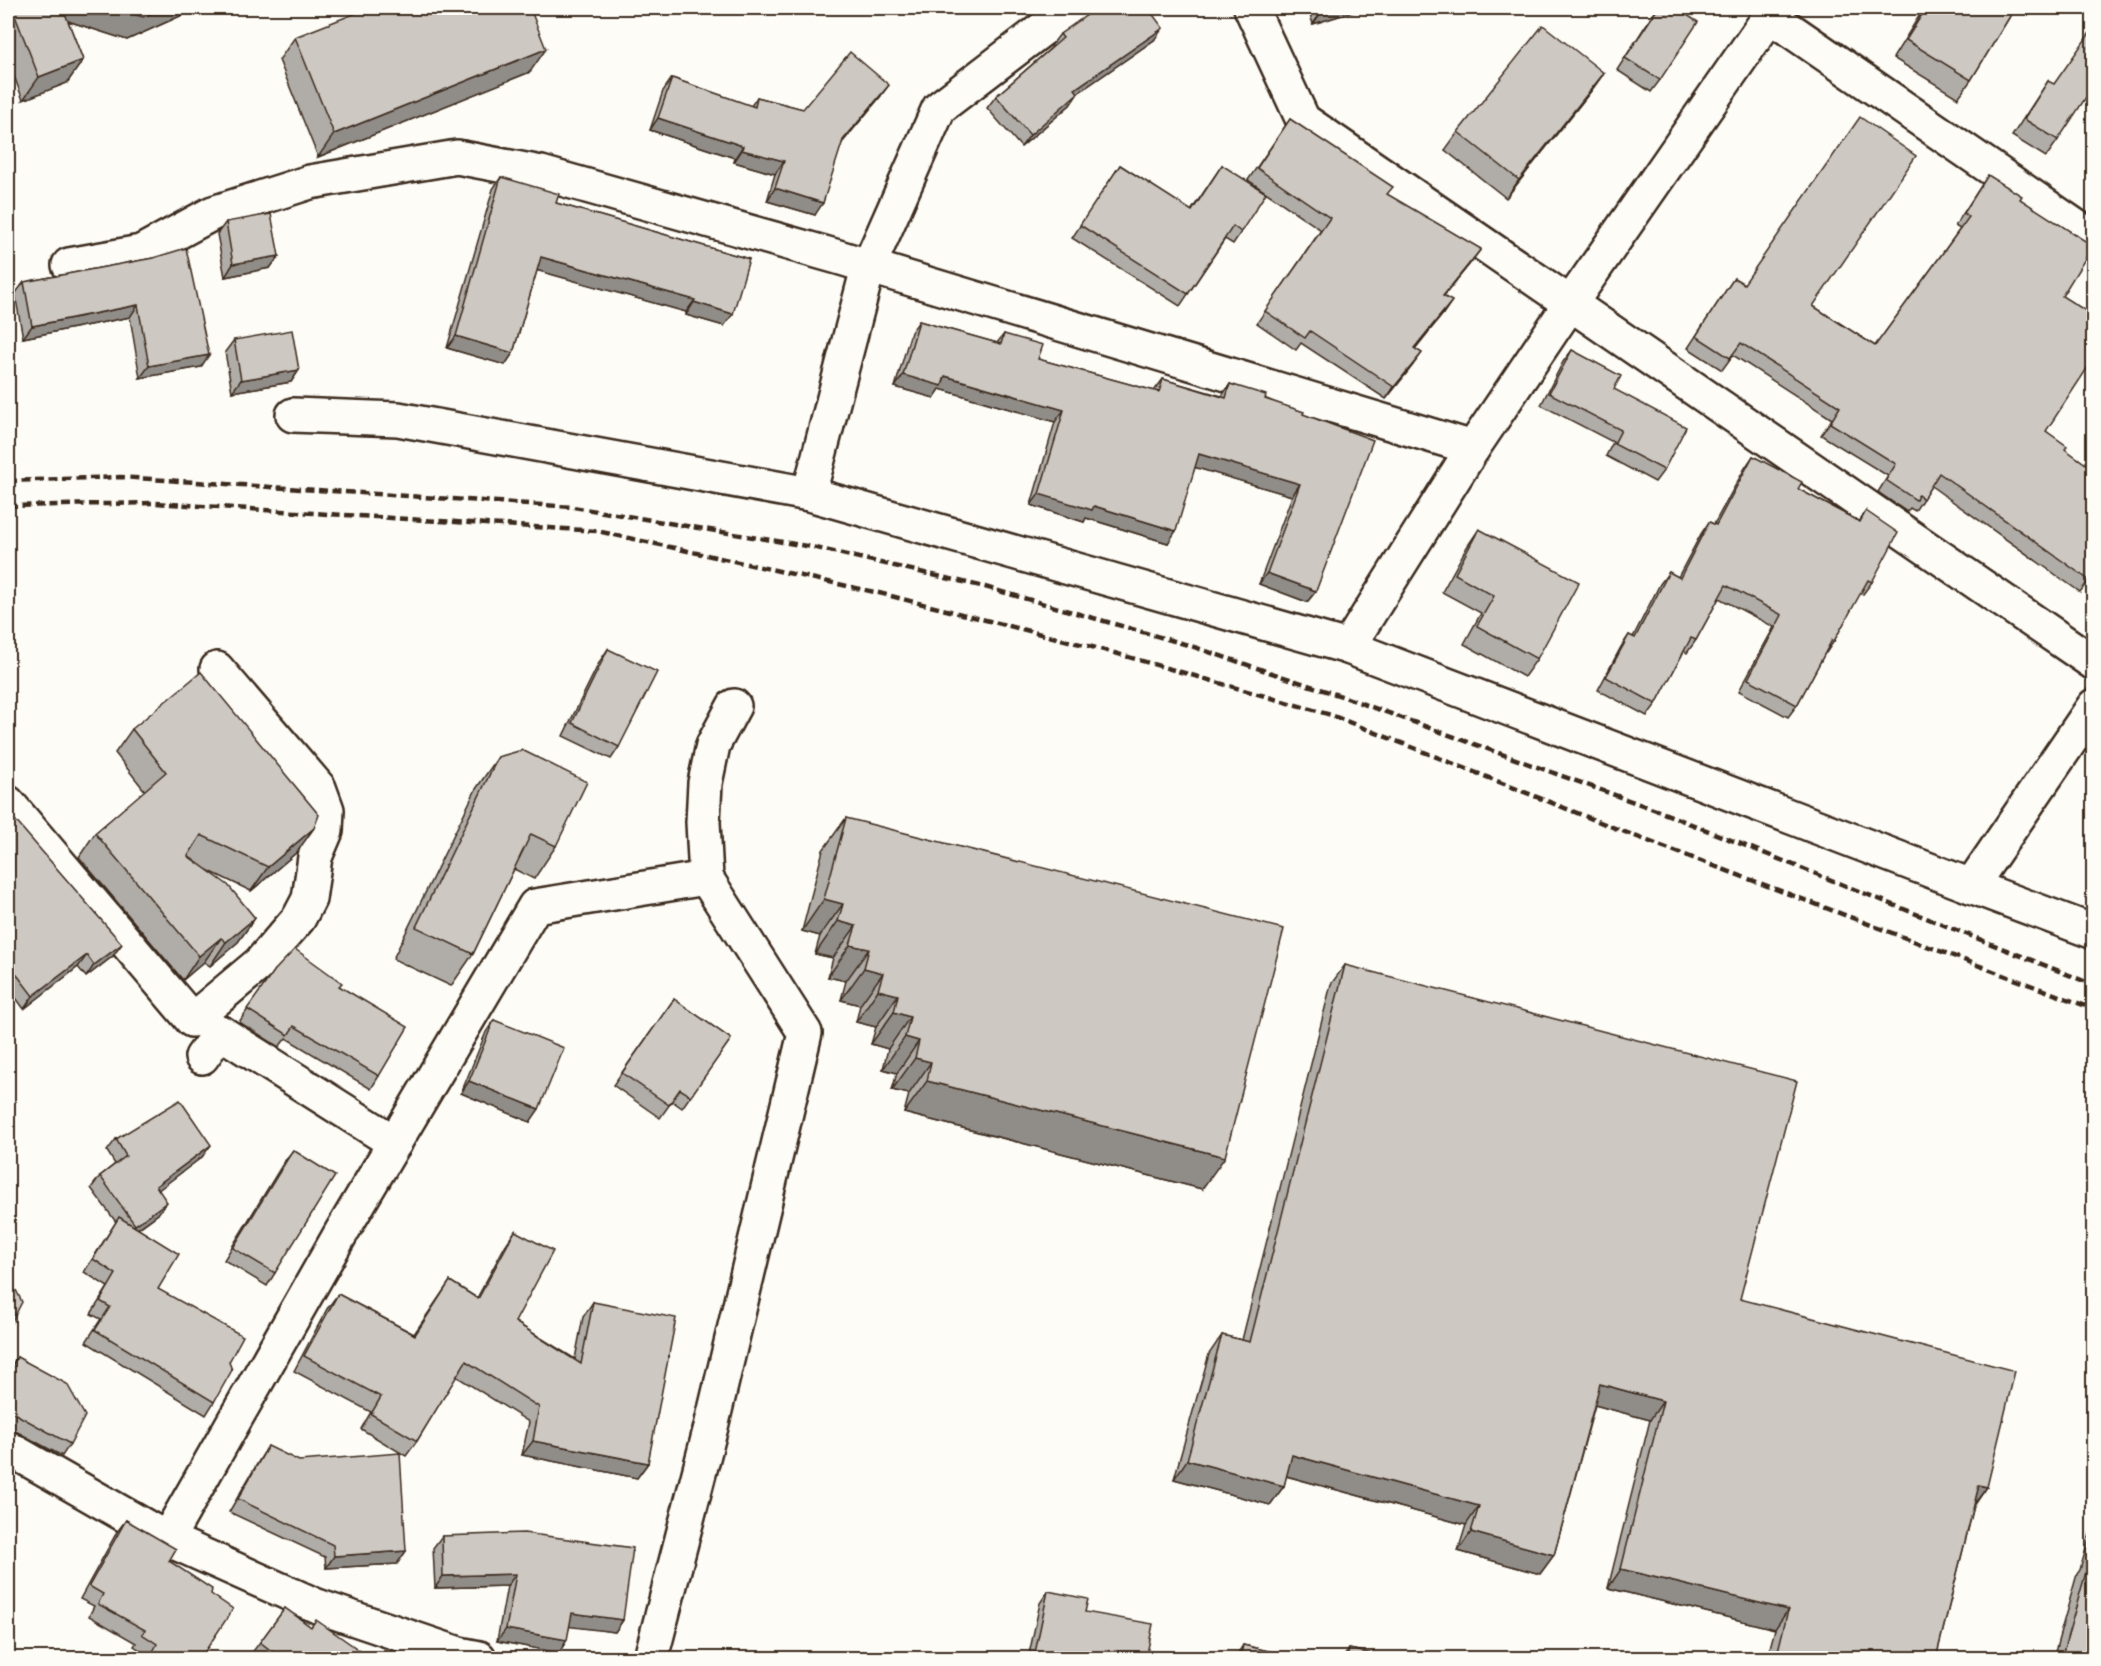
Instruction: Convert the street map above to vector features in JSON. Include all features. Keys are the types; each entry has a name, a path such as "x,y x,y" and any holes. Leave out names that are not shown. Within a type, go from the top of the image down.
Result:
{"street":[{"path":"809,494 868,268 939,108 1070,8"},
{"path":"1251,8 1303,120 2094,663"},
{"path":"1348,647 1473,448 1569,304 1772,10 2094,239"},
{"path":"69,266 141,252 213,213 310,182 457,158 541,173 838,258 1473,448"},
{"path":"293,415 399,418 809,494 1348,647 2094,932"},
{"path":"8,803 192,1020 260,963 299,918 309,899 315,857 326,831 327,810 319,788 217,669"},
{"path":"651,1659 711,1426 805,1033 706,878 703,822 705,783 713,745 734,706"},
{"path":"1971,886 2094,706"},
{"path":"167,1539 255,1383 535,906 706,878"},
{"path":"202,1057 220,1032 395,1143"},
{"path":"8,1448 167,1539 317,1606 465,1657"}],"building":[{"path":"12,8 63,8 83,60 39,77"},
{"path":"113,8 164,8 143,17"},
{"path":"369,8 530,8 546,49 334,134 295,37"},
{"path":"1097,8 1148,8 1163,28 1075,89 1078,93 1030,135 996,96 1063,38 1060,34"},
{"path":"1658,8 1676,8 1698,22 1660,80 1625,58"},
{"path":"1926,8 2015,8 1971,80 1906,40"},
{"path":"1543,25 1604,73 1519,180 1458,132"},
{"path":"2094,27 2094,85 2058,140 2024,119 2048,81 2054,84"},
{"path":"850,52 889,85 843,140 823,203 775,188 784,161 742,150 743,146 658,118 672,78 755,107 757,97 803,109"},
{"path":"1860,117 1916,156 1813,306 1875,346 1969,217 1964,213 1988,175 2022,196 2020,199 2093,246 2062,296 2094,316 2094,358 2046,431 2067,446 2065,449 2094,470 2094,574 2089,580 1939,473 1923,499 1918,495 1916,500 1886,480 1896,464 1830,423 1840,407 1741,343 1730,358 1696,336 1734,278 1744,284"},
{"path":"1290,119 1393,187 1387,194 1481,249 1443,296 1452,301 1414,348 1422,353 1394,387 1310,331 1305,338 1265,311 1330,218 1257,168"},
{"path":"1120,165 1192,211 1222,165 1266,193 1241,232 1233,226 1188,294 1080,225"},
{"path":"501,177 559,194 556,203 749,259 733,314 694,302 695,300 541,257 513,353 456,336"},
{"path":"271,214 279,256 233,264 226,222"},
{"path":"186,248 209,355 149,366 138,305 32,326 24,282 153,258"},
{"path":"919,321 1001,344 1004,334 1043,345 1038,359 1159,392 1163,379 1226,398 1230,384 1266,395 1265,399 1373,440 1316,591 1267,573 1300,484 1199,454 1176,531 1094,506 1092,510 1039,494 1064,410 945,376 942,386 903,375"},
{"path":"292,330 299,370 241,380 234,340"},
{"path":"1572,350 1621,376 1614,389 1686,427 1664,470 1614,444 1621,430 1549,393"},
{"path":"1753,456 1802,482 1798,489 1860,522 1866,511 1898,533 1872,582 1868,580 1834,641 1832,640 1797,705 1748,679 1782,615 1726,585 1696,640 1691,638 1656,704 1606,677 1629,635 1635,638 1669,572 1680,578 1709,522 1716,525"},
{"path":"1479,529 1579,582 1537,659 1477,626 1494,596 1455,574"},
{"path":"608,649 657,672 619,747 572,723"},
{"path":"201,672 319,815 314,828 268,867 201,835 188,856 228,885 255,918 226,942 221,938 199,956 95,833 166,772 132,729"},
{"path":"522,750 587,782 556,846 531,834 473,954 416,927 498,757"},
{"path":"8,812 122,944 94,965 87,955 33,996 8,963"},
{"path":"846,818 1284,929 1225,1157 927,1081 931,1062 915,1058 919,1041 905,1037 910,1017 894,1012 898,995 878,990 883,973 864,968 869,949 850,945 856,926 838,921 843,904 824,899"},
{"path":"295,949 342,983 339,986 408,1027 379,1076 294,1026 288,1035 247,1009 275,970"},
{"path":"1345,965 1797,1081 1740,1299 2015,1371 1987,1487 1979,1485 1937,1654 1954,1659 1776,1659 1788,1610 1621,1569 1663,1401 1600,1384 1554,1555 1471,1532 1479,1506 1292,1455 1284,1486 1187,1460 1222,1335 1250,1342"},
{"path":"674,999 731,1039 691,1096 680,1089 669,1105 622,1073"},
{"path":"494,1020 564,1048 539,1109 469,1081"},
{"path":"180,1100 211,1145 156,1186 167,1202 135,1225 100,1176 126,1156 116,1139"},
{"path":"293,1150 335,1176 275,1273 233,1248"},
{"path":"119,1217 179,1254 158,1289 243,1336 229,1362 232,1370 214,1402 95,1330 110,1307 100,1301 116,1274 93,1259"},
{"path":"515,1231 553,1251 515,1322 581,1364 593,1302 676,1318 648,1463 533,1441 539,1407 466,1361 417,1441 371,1414 381,1397 304,1356 338,1294 415,1335 450,1281 478,1299"},
{"path":"8,1274 22,1302 8,1329"},
{"path":"17,1357 67,1384 85,1416 70,1444 8,1410 8,1375"},
{"path":"268,1446 299,1461 400,1453 406,1551 334,1556 333,1545 238,1499"},
{"path":"126,1520 176,1549 169,1561 212,1589 211,1594 233,1609 200,1659 149,1659 157,1644 142,1634 145,1630 98,1604 103,1594 89,1586"},
{"path":"524,1533 633,1548 623,1620 572,1613 567,1640 506,1629 516,1574 443,1576 442,1536"},
{"path":"2094,1551 2094,1659 2061,1659 2091,1555"},
{"path":"1048,1591 1088,1599 1085,1612 1153,1624 1146,1659 1060,1659 1035,1653"},
{"path":"285,1608 311,1627 316,1620 372,1659 282,1659 260,1642"},
{"path":"1243,1645 1303,1659 1240,1659"},
{"path":"1349,1649 1396,1659 1347,1659"}],"railway":[{"path":"8,481 120,477 573,507 812,547 985,587 1188,645 1347,698 1656,810 2094,985"},
{"path":"8,506 155,503 597,531 879,593 1104,650 1331,715 1640,838 2094,1009"}]}
